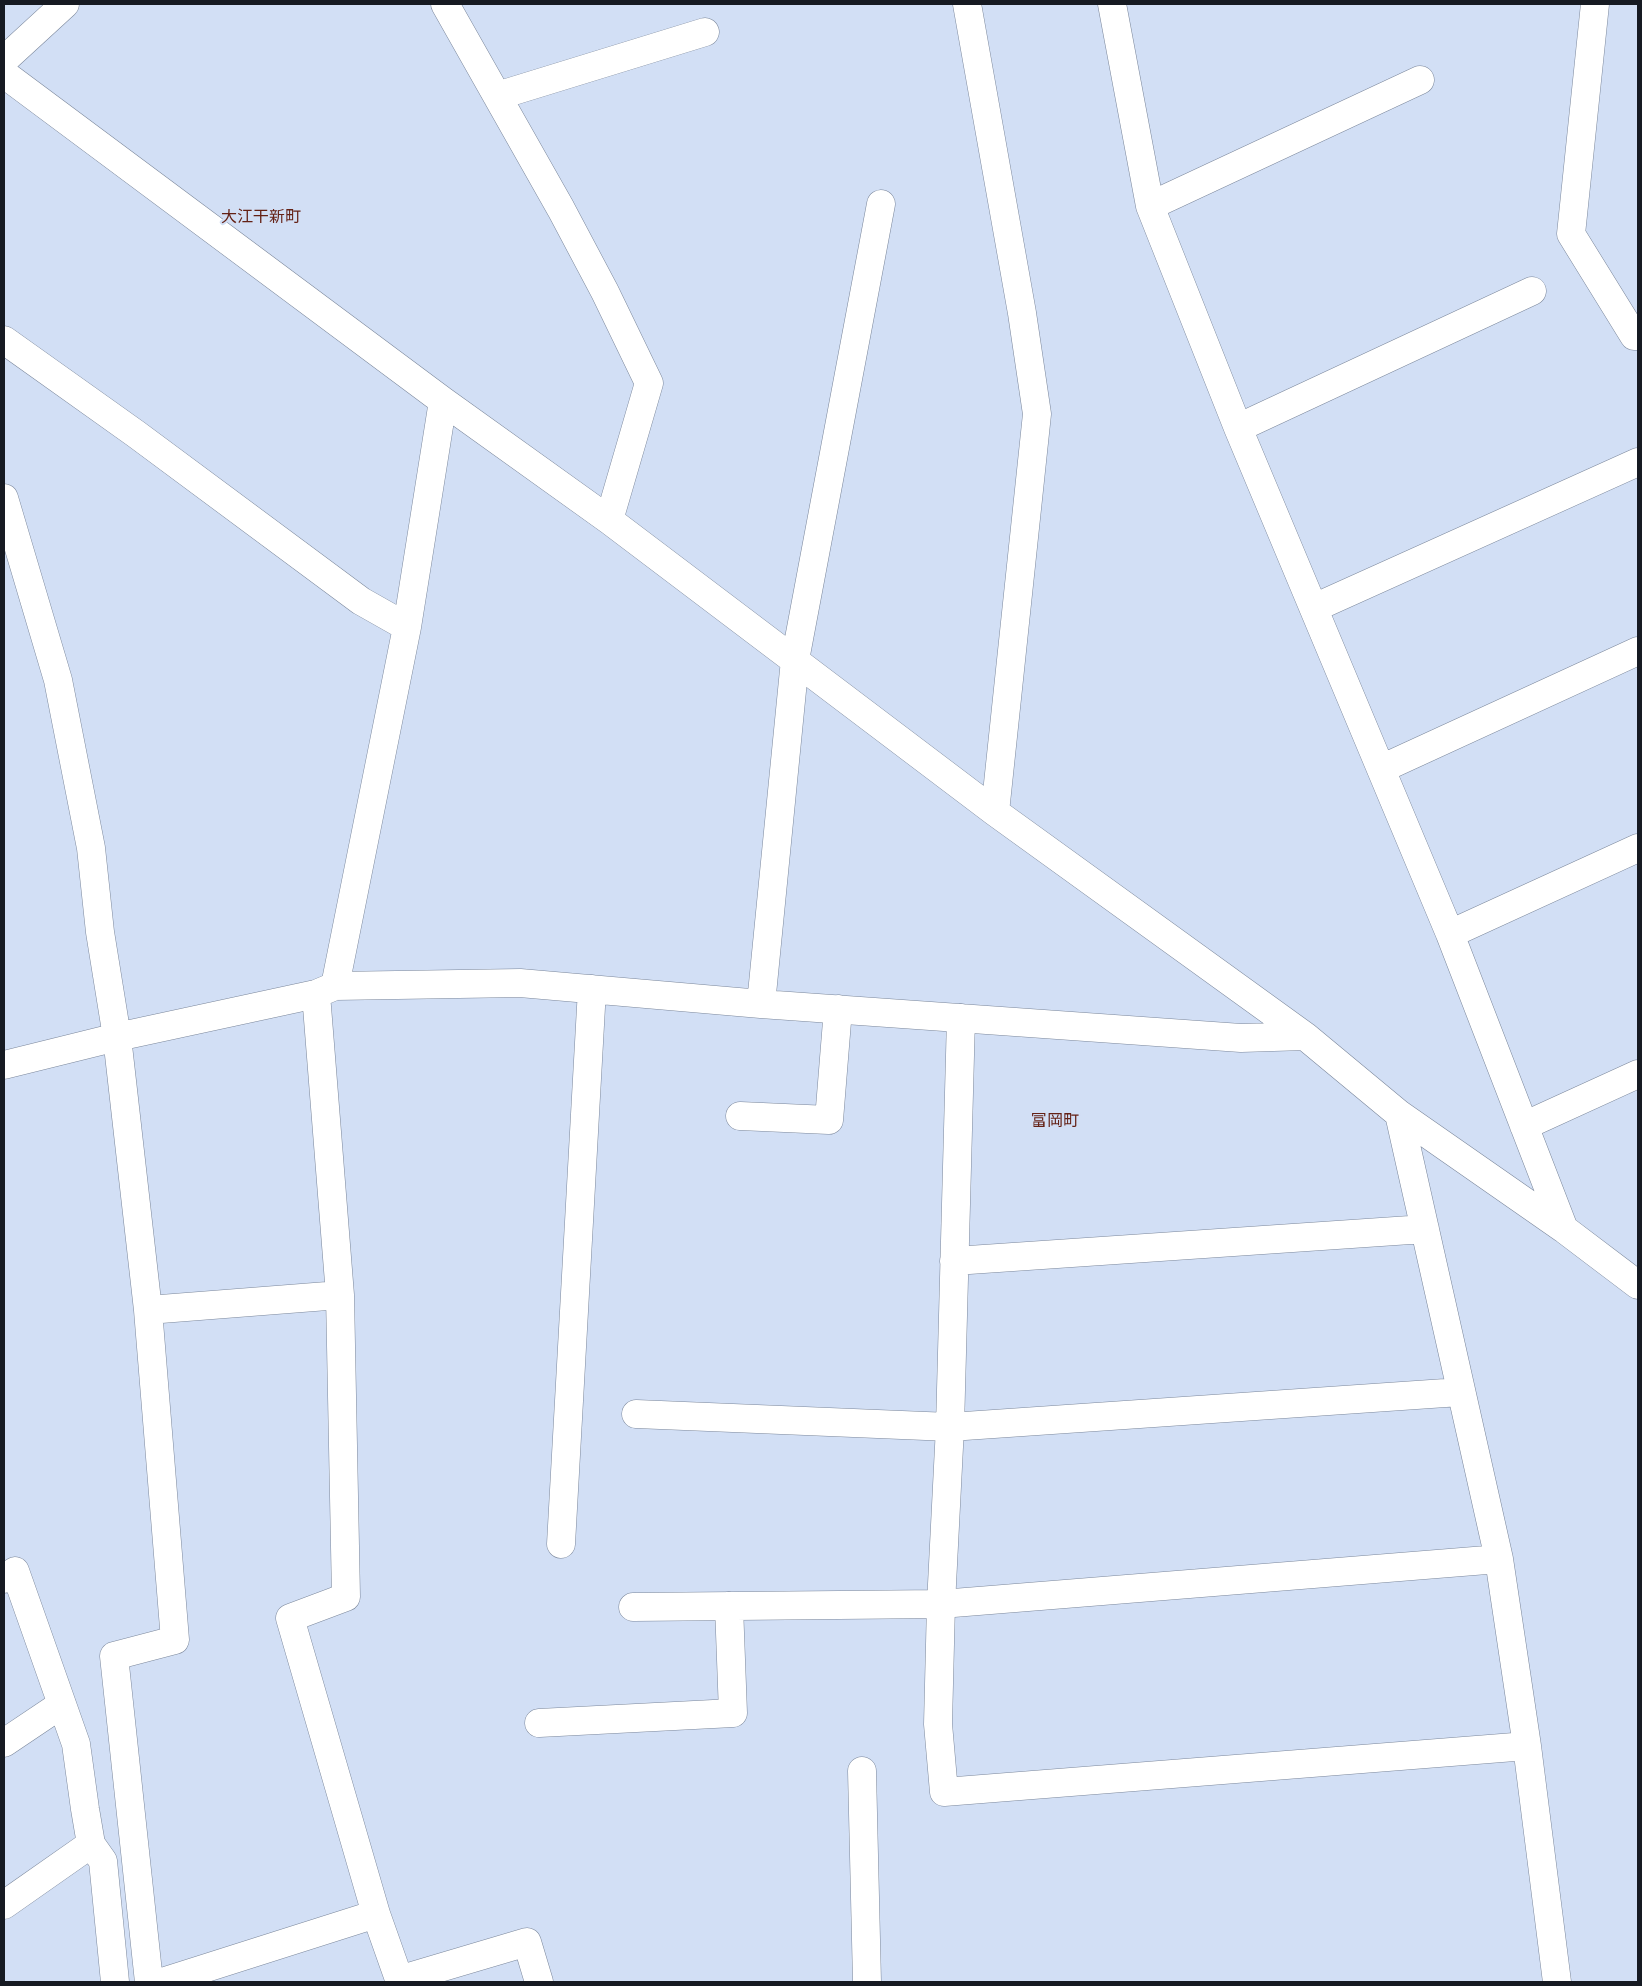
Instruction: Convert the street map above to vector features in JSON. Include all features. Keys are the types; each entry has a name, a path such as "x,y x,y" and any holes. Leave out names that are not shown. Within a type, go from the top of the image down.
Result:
{"street":[{"path":"4,60 65,4"},
{"path":"444,4 561,209 605,292 648,383 609,520"},
{"path":"967,4 1038,414 996,812"},
{"path":"1112,4 1150,206 1238,428 1450,934 1564,1230"},
{"path":"1595,4 1571,234 1634,336 1638,336"},
{"path":"497,96 705,32"},
{"path":"4,74 443,401 609,520 996,812 1305,1036 1399,1114 1638,1284"},
{"path":"1150,206 1420,80"},
{"path":"761,1004 795,660 882,204"},
{"path":"1238,428 1532,291"},
{"path":"4,340 136,434 361,601 407,627"},
{"path":"443,401 407,627 325,990 340,1295 346,1597 290,1618 376,1914 399,1981 527,1942 539,1982"},
{"path":"1314,608 1638,462"},
{"path":"4,498 58,680 91,848 100,932 116,1038 148,1310 175,1640 114,1656 149,1982"},
{"path":"1381,769 1638,651"},
{"path":"1450,934 1638,848"},
{"path":"4,1065 325,990 520,983 761,1004 1241,1038 1305,1036"},
{"path":"560,1544 592,989"},
{"path":"740,1116 829,1120 838,1009"},
{"path":"961,1018 950,1427 941,1604 938,1724 944,1792 1527,1746"},
{"path":"1524,1126 1638,1074"},
{"path":"1399,1114 1499,1559 1527,1746 1557,1982"},
{"path":"954,1261 1425,1229"},
{"path":"148,1310 340,1295"},
{"path":"636,1414 950,1427 1460,1392"},
{"path":"633,1607 941,1604 1499,1559"},
{"path":"4,1579 15,1571 76,1744 84,1809 91,1844 103,1861 115,1982"},
{"path":"539,1724 732,1713 729,1606"},
{"path":"4,1743 62,1704"},
{"path":"862,1772 867,1982"},
{"path":"4,1905 91,1844"},
{"path":"162,1982 376,1914"}],"district":[{"name":"大江干新町","path":"261,218"},
{"name":"富岡町","path":"1055,1122"}]}
